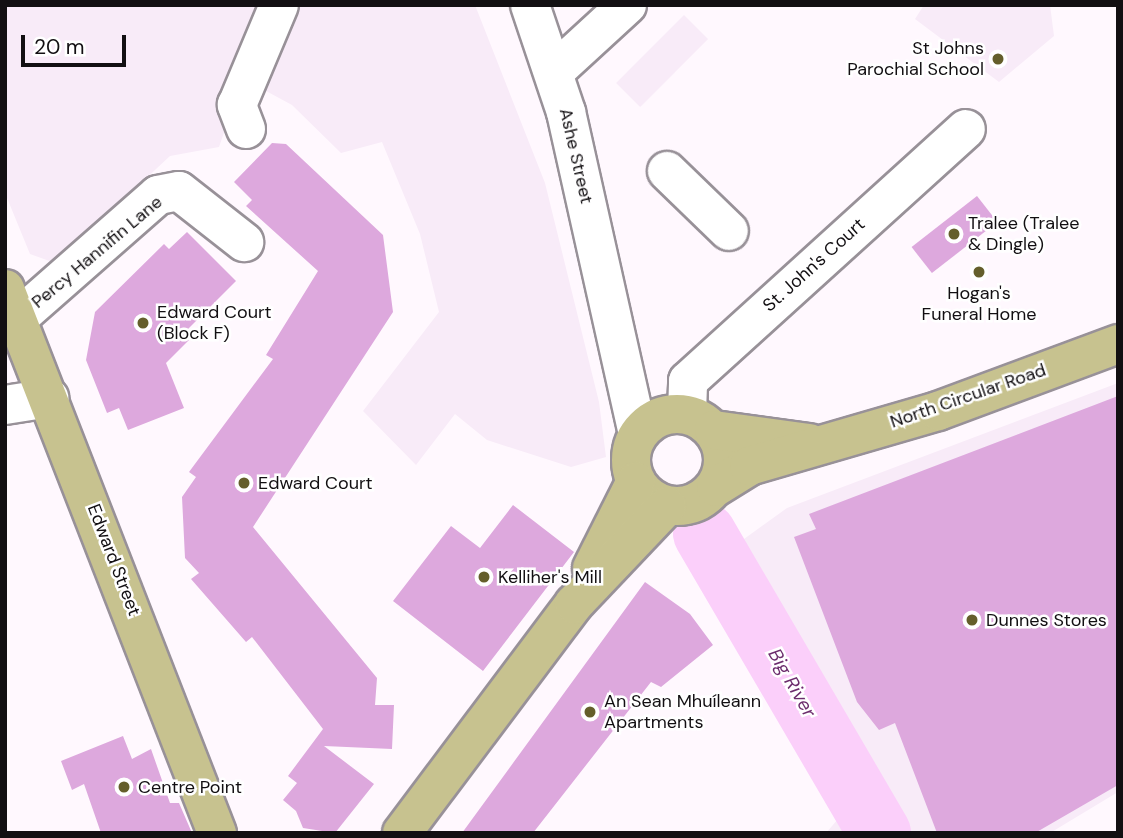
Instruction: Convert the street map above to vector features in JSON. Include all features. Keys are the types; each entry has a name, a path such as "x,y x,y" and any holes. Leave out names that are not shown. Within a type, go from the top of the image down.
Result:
{"main road":[{"name":"Edward Street","path":"12,304 217,833"},
{"name":"North Circular Road","path":"716,487 750,466 938,411 1118,344"},
{"name":"North Circular Road","path":"676,423 818,444"},
{"path":"574,604 636,481 632,457 676,423 724,466 716,487 684,507 667,506 636,481"},
{"path":"402,833 574,604 667,506"}],"street":[{"path":"246,129 237,105 279,5"},
{"name":"Ashe Street","path":"530,5 554,72 609,311 676,423"},
{"path":"554,72 627,5"},
{"name":"St. John's Court","path":"676,423 688,381 965,129"},
{"path":"667,172 729,231"},
{"name":"Percy Hannifin Lane","path":"12,304 158,195 179,191 244,243"},
{"path":"5,405 49,398"}],"shaded area":[{"path":"5,5 268,5 219,147 170,156 55,263 30,254 5,193"},
{"path":"289,5 475,5 545,183 599,402 606,457 571,467 487,440 455,414 416,465 363,411 439,312 420,234 382,142 341,153 292,105 251,83"},
{"name":"St Johns Parochial School","path":"924,5 1050,5 1054,36 999,82 915,19"},
{"path":"684,15 708,39 640,107 616,83"},
{"name":"Dunnes Stores","path":"1118,383 1118,792 1050,833 826,833 856,798 866,771 733,547 787,508"}],"building":[{"name":"Edward Court","path":"272,143 286,144 383,235 393,312 253,527 377,678 375,705 394,705 392,749 324,746 374,784 335,833 303,828 296,811 283,800 297,783 288,776 323,729 252,637 246,642 191,579 199,573 185,558 182,497 196,477 189,472 273,359 266,355 318,271 246,206 252,200 234,182"},
{"name":"Tralee (Tralee & Dingle)","path":"977,196 997,222 932,273 912,247"},
{"name":"Edward Court (Block F)","path":"187,232 236,281 183,334 189,340 166,363 184,408 128,430 119,408 107,413 86,360 95,312 164,244 169,249"},
{"name":"Dunnes Stores","path":"1118,396 1118,785 1035,833 937,833 895,723 879,730 857,702 794,537 816,529 809,514"},
{"name":"Kelliher's Mill","path":"513,505 574,552 483,671 393,601 451,526 480,548"},
{"name":"An Sean Mhuíleann Apartments","path":"645,582 690,614 713,645 661,687 651,682 533,833 462,833"},
{"name":"Centre Point","path":"123,736 132,759 151,749 170,803 179,803 192,833 101,833 84,784 72,790 61,761"}],"waterway":[{"name":"Big River","path":"704,533 879,833"}],"place":[{"name":"St Johns Parochial School","path":"998,59"},
{"name":"Tralee (Tralee & Dingle)","path":"954,234"},
{"name":"Hogan's Funeral Home","path":"979,272"},
{"name":"Edward Court (Block F)","path":"143,323"},
{"name":"Edward Court","path":"244,483"},
{"name":"Kelliher's Mill","path":"484,577"},
{"name":"Dunnes Stores","path":"972,620"},
{"name":"An Sean Mhuíleann Apartments","path":"590,712"},
{"name":"Centre Point","path":"124,787"}]}
